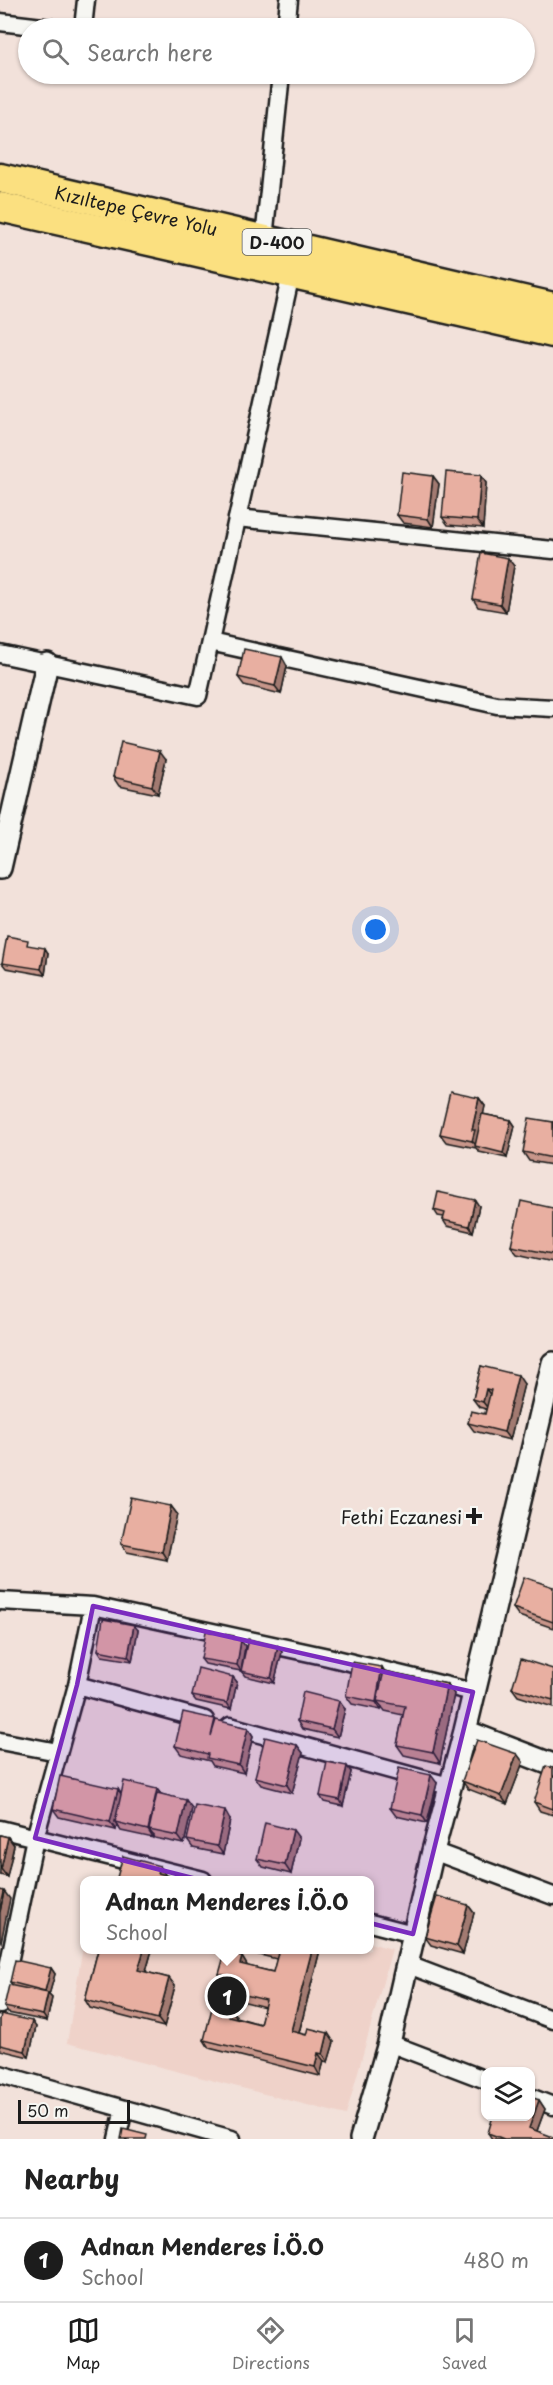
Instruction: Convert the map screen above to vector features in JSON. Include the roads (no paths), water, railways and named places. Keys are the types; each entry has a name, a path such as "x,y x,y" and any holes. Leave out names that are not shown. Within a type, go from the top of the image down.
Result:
{"highway":[{"name":"Kızıltepe Çevre Yolu","path":"0,178 553,308"},
{"name":"Kızıltepe Çevre Yolu","path":"0,207 553,333"}],"street":[{"path":"84,18 86,0"},
{"path":"287,18 289,0"},
{"path":"0,22 18,24"},
{"path":"264,239 280,84"},
{"path":"0,654 198,696 291,274"},
{"path":"237,518 553,550"},
{"path":"210,642 497,705 553,708"},
{"path":"0,868 47,664"},
{"path":"361,2139 389,2043 449,1786 549,1400 553,1363"},
{"path":"0,1601 93,1606 328,1657 473,1692"},
{"path":"0,2005 35,1838 77,1685 93,1606"},
{"path":"77,1685 449,1786"},
{"path":"465,1731 553,1765"},
{"path":"0,1741 58,1752"},
{"path":"0,1829 183,1876"},
{"path":"433,1851 553,1896"},
{"path":"374,1924 413,1934"},
{"path":"406,1964 553,2020"},
{"path":"389,2043 481,2078"},
{"path":"0,2074 232,2139"},
{"path":"535,2099 553,2106"},
{"path":"117,2139 124,2109"}],"place":[{"name":"Fethi Eczanesi","path":"474,1516"},
{"name":"Adnan Menderes İ.Ö.O","path":"227,1996"}]}
